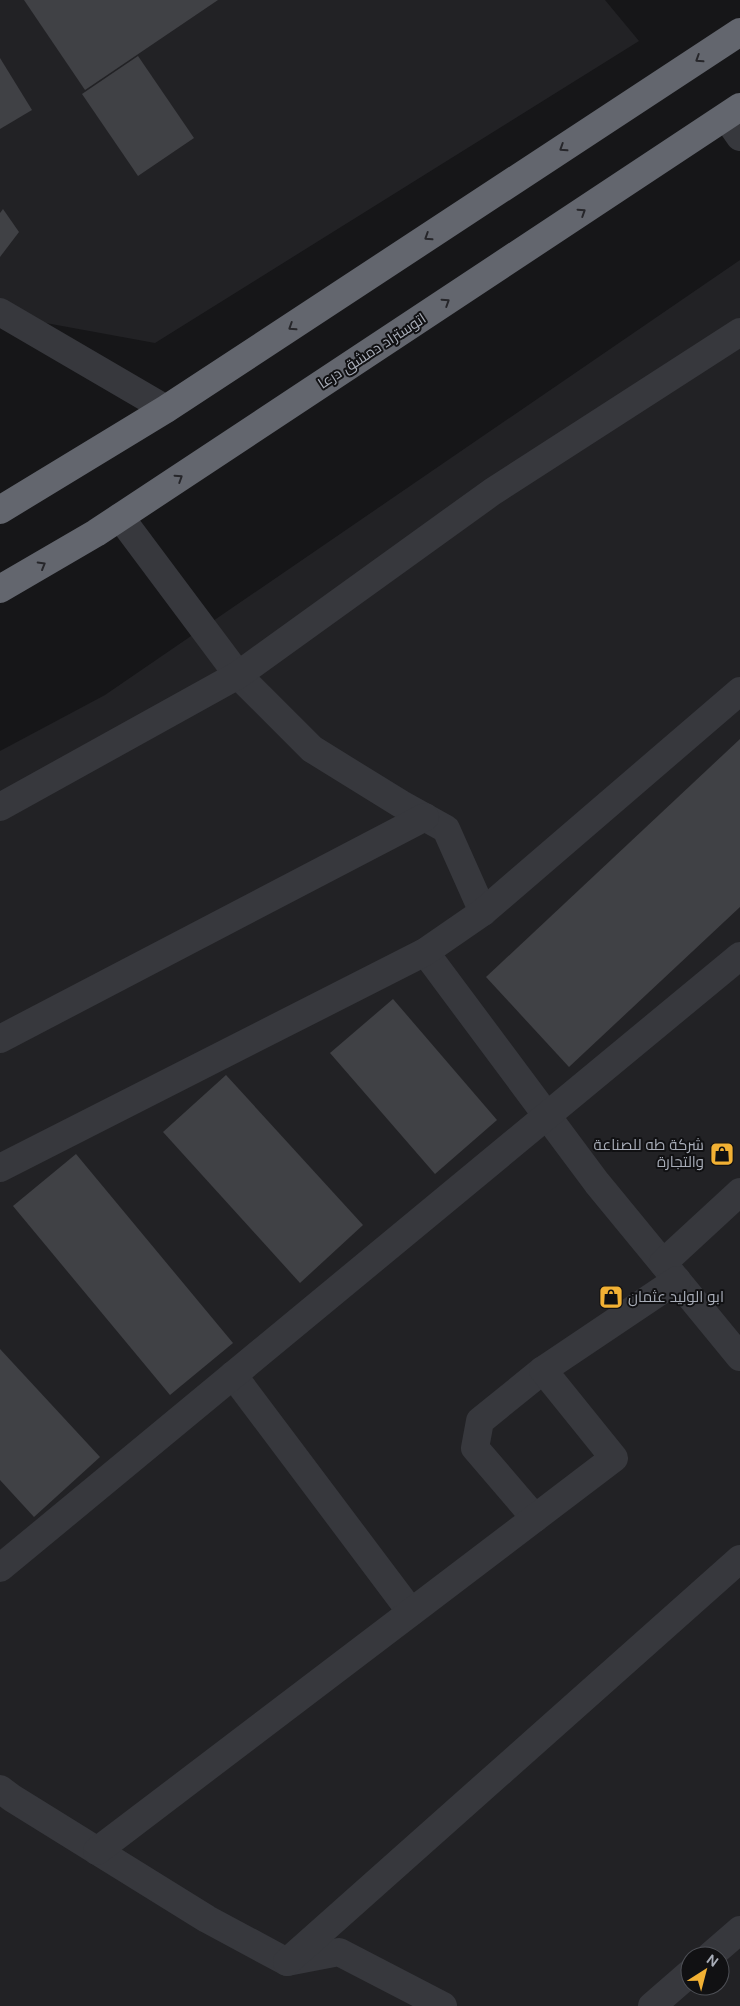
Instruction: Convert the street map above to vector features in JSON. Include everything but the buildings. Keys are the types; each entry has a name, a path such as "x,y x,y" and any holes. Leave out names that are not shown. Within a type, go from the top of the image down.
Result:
{"highway":[{"path":"0,510 166,409 740,32"},
{"name":"اتوستراد دمشق درعا","path":"0,589 120,517 735,120"}],"street":[{"path":"0,312 166,409"},
{"path":"0,807 238,675 492,492 740,332"},
{"path":"120,517 238,675 312,750 446,828 483,912"},
{"path":"0,1168 424,952 483,912 740,691"},
{"path":"0,1039 425,817"},
{"path":"424,952 597,1183 740,1357"},
{"path":"0,1568 740,956"},
{"path":"535,1518 475,1448 480,1421 670,1272 740,1192"},
{"path":"97,1851 614,1458 543,1370"},
{"path":"233,1375 411,1612"},
{"path":"287,1962 740,1559"},
{"path":"0,1789 206,1919 287,1962 339,1952 443,2006"},
{"path":"722,1946 740,1930"},
{"path":"652,2006 680,1982"}],"shaded area":[{"path":"0,0 605,0 639,41 155,343 13,317 0,309"},
{"path":"740,260 740,2006 0,2006 0,751 105,695"}],"place":[{"name":"شركة طه للصناعة والتجارة","path":"722,1154"},
{"name":"ابو الوليد عثمان","path":"611,1297"}]}
